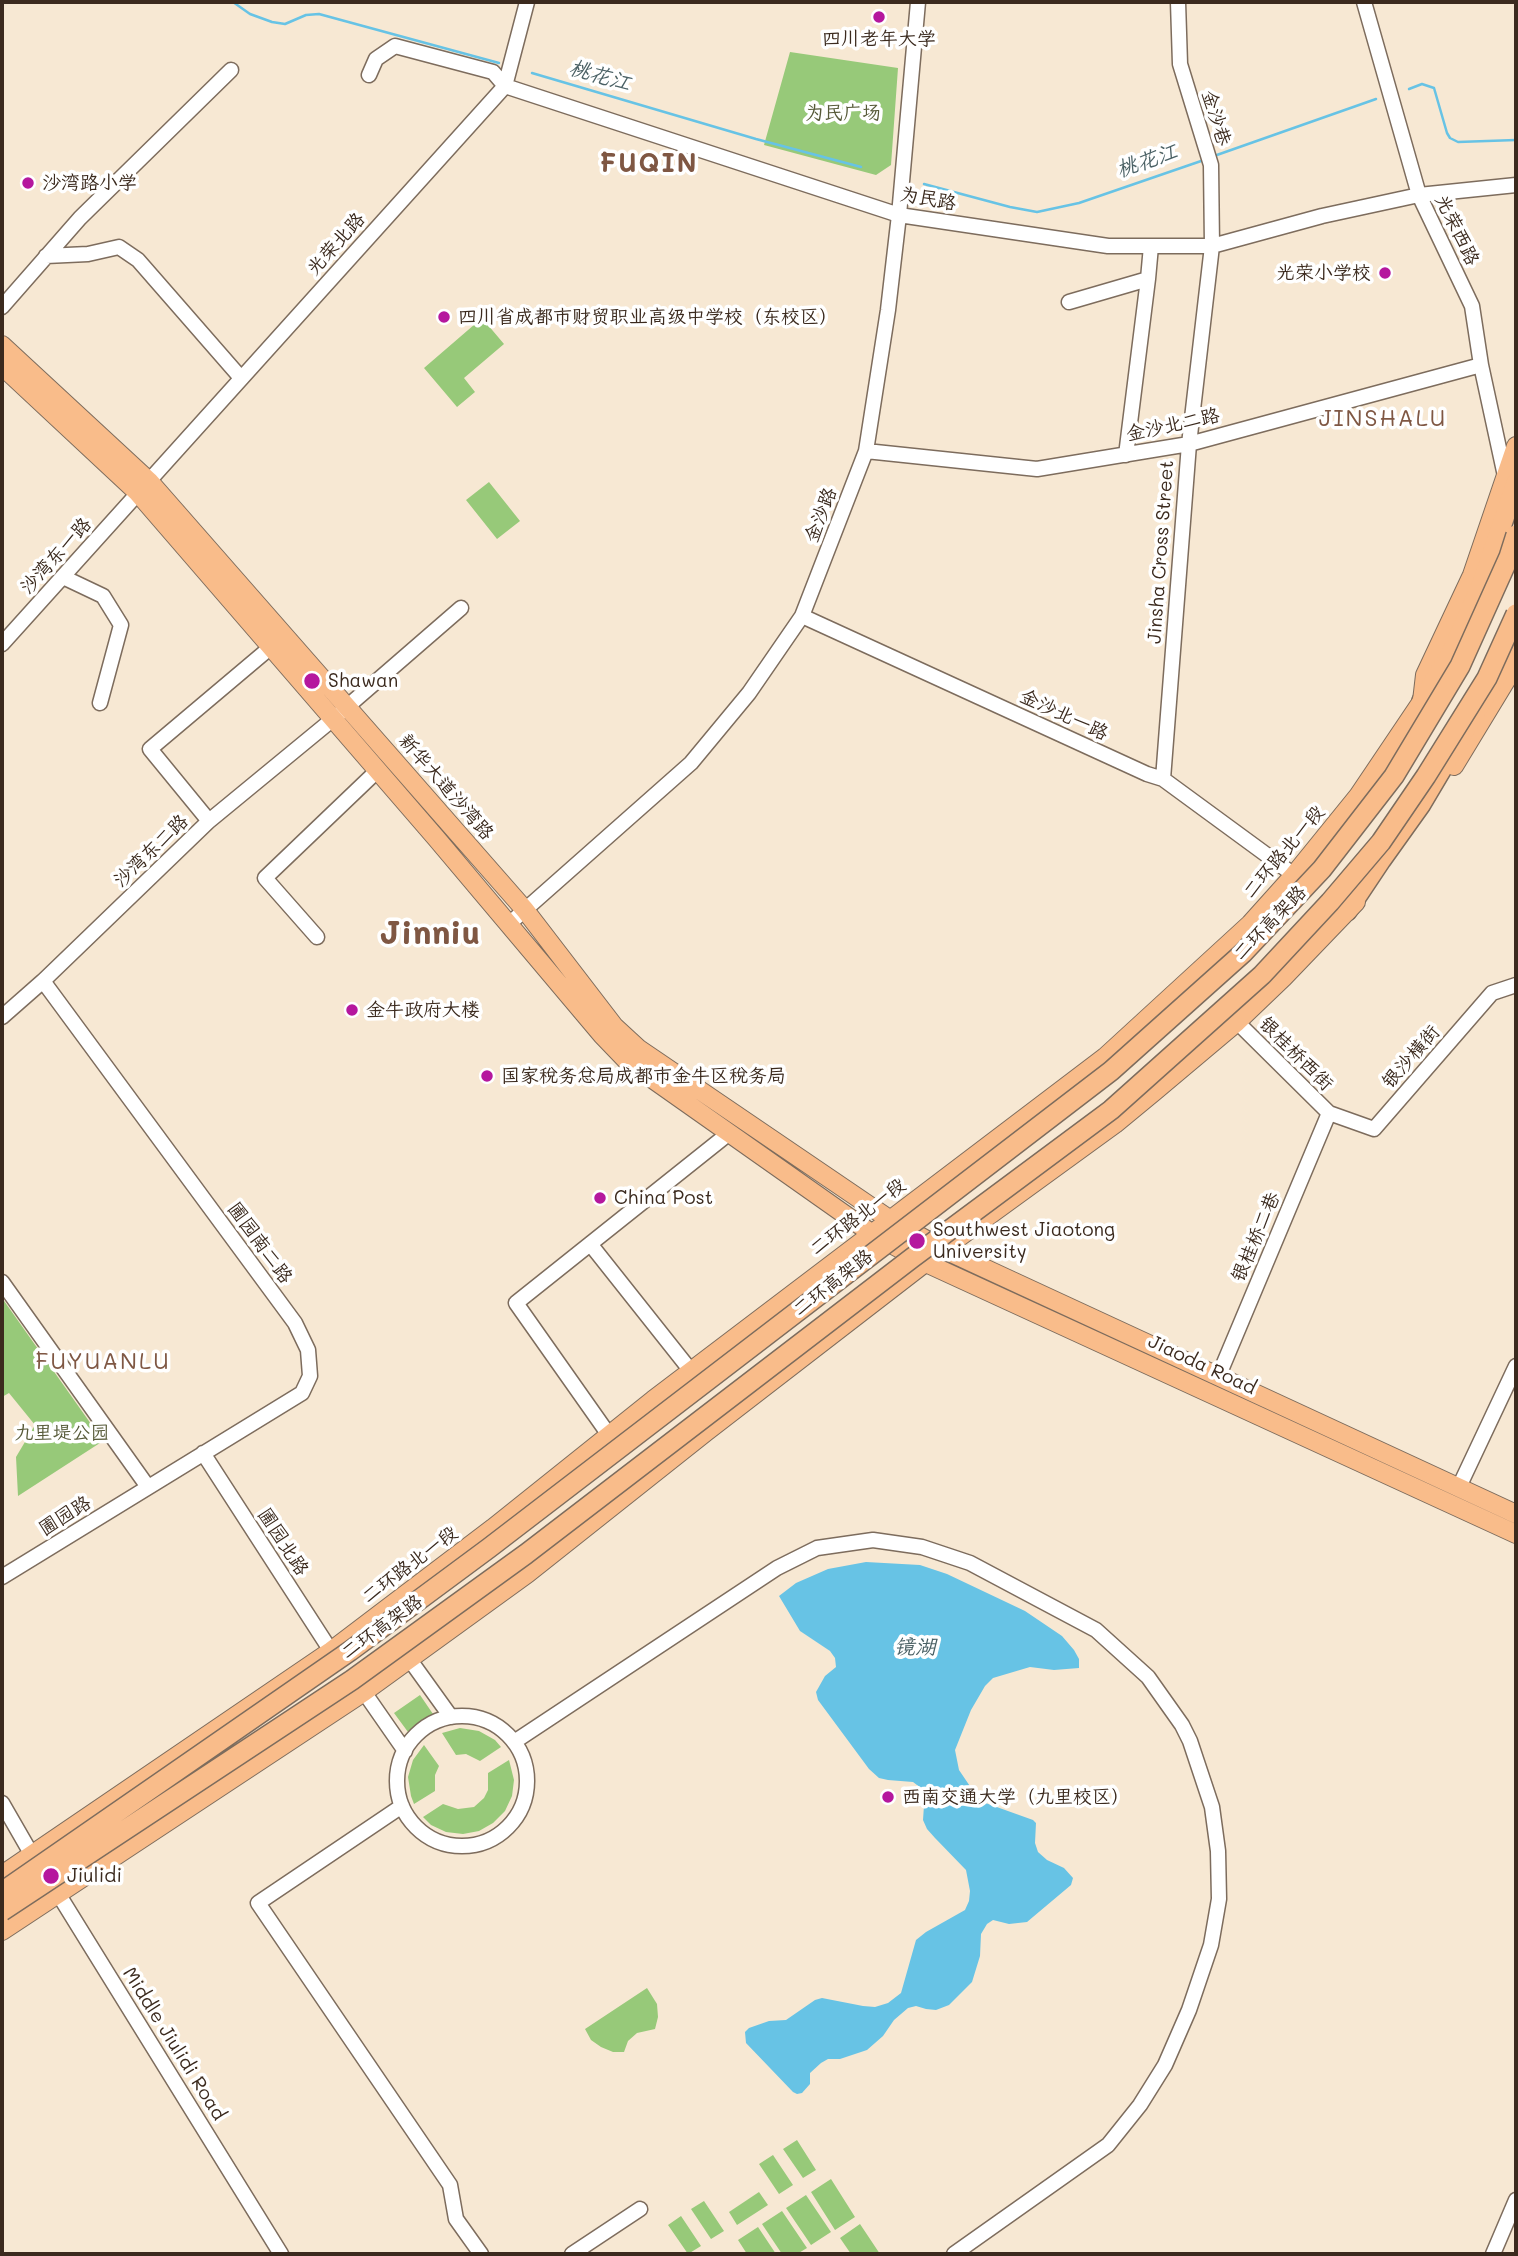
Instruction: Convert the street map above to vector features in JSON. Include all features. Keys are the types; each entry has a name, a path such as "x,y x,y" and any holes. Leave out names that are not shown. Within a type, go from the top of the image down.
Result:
{"highway":[{"path":"1422,701 1457,639 1482,583 1511,479"},
{"name":"二环高架路","path":"2,1892 350,1651 489,1548 1111,1070 1223,971 1322,869 1394,776 1460,666 1509,557 1516,535"},
{"name":"二环高架路","path":"2,1911 363,1672 526,1554 912,1258 1111,1110 1262,975 1381,842 1487,678 1516,614"},
{"path":"1347,911 1422,804 1516,645"}],"main road":[{"name":"新华大道沙湾路","path":"2,345 144,487 348,706 525,910 614,1026 639,1049 889,1219"},
{"name":"新华大道沙湾路","path":"2,366 144,487 271,647 627,1061 871,1233"},
{"name":"二环路北一段","path":"2,1875 331,1651 494,1528 691,1371 1105,1057 1250,924 1358,796 1422,701 1425,675 1472,575 1511,479 1516,446"},
{"path":"2,1931 410,1660 527,1574 943,1249 1115,1124 1237,1022 1283,978 1381,874 1425,813 1515,670"},
{"name":"Jiaoda Road","path":"889,1219 943,1249 1516,1514"},
{"name":"Jiaoda Road","path":"871,1233 926,1263 1516,1534"}],"street":[{"name":"光荣北路","path":"144,487 505,86 527,2"},
{"name":"金沙路","path":"509,924 691,763 749,693 802,616 866,451 888,310 918,2"},
{"name":"金沙巷","path":"1178,2 1180,64 1209,158 1212,246"},
{"name":"光荣西路","path":"1364,2 1419,195 1472,306 1482,365 1511,479"},
{"name":"为民路","path":"369,75 376,59 395,46 494,72 505,86 899,215 1108,246 1212,246 1322,216 1419,195 1516,185"},
{"path":"2,307 79,218 231,70"},
{"path":"1126,454 1151,246"},
{"name":"Jinsha Cross Street","path":"1163,779 1189,444 1212,246"},
{"path":"46,256 88,254 120,247 138,260 242,378"},
{"path":"1069,302 1148,279"},
{"name":"金沙北二路","path":"866,451 1037,469 1189,444 1482,365"},
{"name":"沙湾东一路","path":"2,644 144,487"},
{"path":"63,577 103,596 121,625 100,703"},
{"name":"沙湾东二路","path":"2,1017 209,821 333,719 461,608"},
{"name":"金沙北一路","path":"802,616 1163,779 1294,875"},
{"path":"209,821 150,749 271,647"},
{"path":"317,937 265,878 378,770"},
{"name":"圃园南二路","path":"43,981 295,1323 308,1350 310,1376 302,1393 148,1487"},
{"name":"银沙横街","path":"1329,1113 1374,1129 1492,993 1516,985"},
{"name":"银桂桥西街","path":"1237,1022 1329,1113"},
{"name":"银桂桥二巷","path":"1219,1375 1329,1113"},
{"path":"609,1435 516,1303 728,1134"},
{"path":"591,1245 691,1371"},
{"path":"2,1282 148,1487"},
{"path":"1459,1487 1516,1366"},
{"name":"圃园北路","path":"203,1453 331,1651"},
{"name":"圃园路","path":"2,1577 148,1487"},
{"path":"514,1742 777,1568 817,1548 873,1540 922,1547 970,1563 1096,1630 1148,1677 1182,1725 1213,1807 1218,1851 1219,1899 1211,1945 1189,2010 1164,2065 1140,2105 1108,2145 954,2254"},
{"path":"410,1660 451,1717"},
{"path":"364,1692 405,1751"},
{"path":"466,1715 488,1720 507,1732 514,1742 521,1751 527,1772 526,1795 518,1815 502,1832 485,1842 465,1846 444,1844 426,1835 411,1821 402,1806 397,1783 399,1763 408,1745 423,1728 444,1718 466,1715"},
{"name":"Middle Jiulidi Road","path":"2,1803 31,1855 59,1894 281,2254"},
{"path":"402,1806 258,1903 450,2185 457,2219 481,2254"},
{"path":"1493,2254 1516,2200"},
{"path":"572,2254 640,2209"}],"green space":[{"name":"为民广场","path":"790,52 898,68 891,165 876,175 764,145"},
{"path":"482,318 504,344 464,378 475,392 457,407 424,368"},
{"path":"489,482 520,521 497,539 466,500"},
{"name":"九里堤公园","path":"2,1298 103,1441 18,1496 16,1457 35,1425 9,1393 2,1397"},
{"path":"420,1695 433,1714 408,1732 394,1713"},
{"path":"460,1728 479,1731 495,1740 501,1747 480,1761 466,1754 456,1755 442,1733"},
{"path":"424,1745 439,1766 435,1775 435,1791 414,1804 408,1777 413,1760"},
{"path":"509,1760 514,1780 512,1796 505,1811 493,1823 479,1831 463,1834 446,1832 431,1825 423,1817 443,1804 458,1809 474,1807 488,1790 488,1773"},
{"path":"647,1988 657,2004 655,2029 637,2033 628,2041 624,2052 613,2052 591,2040 585,2029"},
{"path":"797,2140 816,2170 803,2178 783,2149"},
{"path":"773,2155 793,2185 779,2194 759,2164"},
{"path":"831,2179 855,2217 835,2230 811,2192"},
{"path":"759,2192 768,2205 737,2225 729,2212"},
{"path":"806,2195 831,2232 811,2245 786,2208"},
{"path":"704,2201 724,2231 711,2239 691,2209"},
{"path":"782,2211 807,2248 797,2254 782,2254 762,2224"},
{"path":"681,2216 701,2246 688,2254 668,2225"},
{"path":"860,2224 880,2254 851,2254 840,2238"},
{"path":"758,2227 776,2254 747,2254 738,2240"}],"water":[{"name":"镜湖","path":"866,1562 920,1565 947,1574 1025,1611 1062,1636 1074,1650 1079,1659 1079,1668 1054,1670 1030,1667 993,1678 971,1710 955,1750 959,1770 980,1801 1033,1820 1036,1823 1035,1843 1038,1852 1064,1868 1073,1878 1071,1885 1027,1922 1009,1924 993,1920 987,1924 981,1934 980,1956 972,1982 949,2005 936,2010 916,2006 908,2008 867,2050 821,2063 810,2073 810,2084 802,2093 797,2094 746,2043 745,2032 769,2021 786,2020 822,1998 875,2007 888,2003 901,1993 916,1940 965,1910 969,1901 966,1870 927,1829 923,1820 925,1791 913,1782 879,1778 869,1769 818,1700 816,1692 825,1676 836,1667 835,1658 830,1651 800,1631 779,1596 796,1583 828,1569"}],"waterway":[{"name":"桃花江","path":"233,2 250,14 272,22 285,24 306,15 319,14 499,63"},
{"name":"桃花江","path":"532,73 861,167"},
{"name":"桃花江","path":"1409,89 1422,84 1434,88 1447,133 1458,142 1516,140"},
{"name":"桃花江","path":"1214,156 1376,99"},
{"name":"桃花江","path":"924,184 1037,212 1079,203 1204,160"}],"place":[{"name":"四川老年大学","path":"879,17"},
{"name":"沙湾路小学","path":"28,183"},
{"name":"光荣小学校","path":"1385,273"},
{"name":"四川省成都市财贸职业高级中学校（东校区）","path":"444,317"},
{"name":"Shawan","path":"312,681"},
{"name":"金牛政府大楼","path":"352,1010"},
{"name":"国家税务总局成都市金牛区税务局","path":"487,1076"},
{"name":"China Post","path":"600,1198"},
{"name":"Southwest Jiaotong University","path":"917,1241"},
{"name":"西南交通大学（九里校区）","path":"888,1797"},
{"name":"Jiulidi","path":"51,1876"}],"district":[{"name":"FUQIN","path":"649,164"},
{"name":"JINSHALU","path":"1383,419"},
{"name":"Jinniu","path":"430,934"},
{"name":"FUYUANLU","path":"103,1362"}]}
